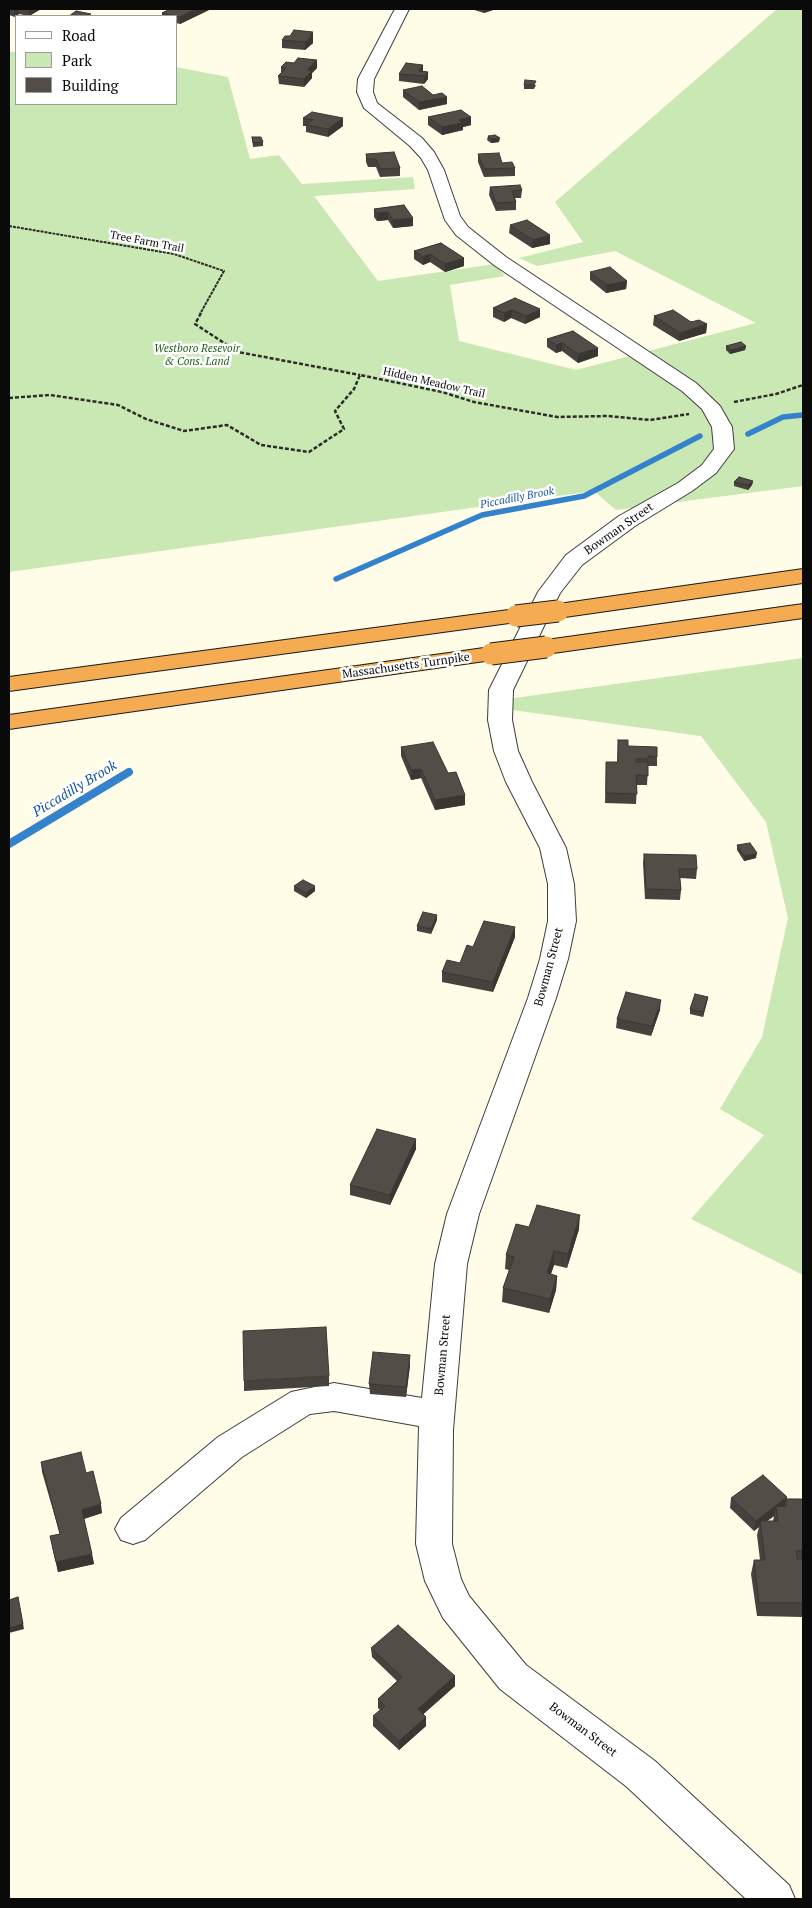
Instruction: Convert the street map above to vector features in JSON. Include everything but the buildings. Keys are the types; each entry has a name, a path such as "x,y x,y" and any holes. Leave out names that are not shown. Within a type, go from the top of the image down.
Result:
{"highway":[{"path":"9,684 558,611 803,576"},
{"name":"Massachusetts Turnpike","path":"9,722 803,611"}],"street":[{"name":"Bowman Street","path":"402,9 366,79 365,92 370,105 416,142 428,156 436,170 451,216 462,231 507,265 689,387 710,406 722,427 724,449 709,469 685,487 627,521 574,560 549,592 501,690 500,720 506,751 519,782 552,848 561,884 562,921 554,959 542,998 463,1214 451,1264 438,1415 434,1544 443,1581 456,1608 513,1677 641,1774 775,1899"},
{"path":"132,1529 230,1447 303,1402 334,1397 438,1415"}],"path":[{"name":"Tree Farm Trail","path":"9,226 174,254 224,271 195,324 238,352 360,375"},
{"name":"Hidden Meadow Trail","path":"360,375 442,392 474,402 557,417 608,416 650,420 686,415 710,406 776,394 803,385"},
{"path":"9,398 50,395 118,405 146,419 184,431 227,425 261,445 309,452 344,429 335,410 354,389 360,375"}],"green space":[{"name":"Westboro Resevoir & Cons. Land","path":"777,9 803,9 803,486 616,510 594,491 9,572 9,52 15,52 15,105 178,105 178,67 228,77 250,159 279,155 302,184 413,177 415,189 314,196 378,281 495,264 505,276 450,285 459,341 576,370 756,323 615,251 537,266 519,258 583,242 555,202"},
{"path":"803,658 803,1275 691,1219 764,1135 720,1109 762,1037 788,918 766,822 701,736 505,709 500,700"}],"waterway":[{"name":"Piccadilly Brook","path":"748,434 783,417 803,415"},
{"name":"Piccadilly Brook","path":"336,579 482,515 584,496 700,436"},
{"name":"Piccadilly Brook","path":"9,844 129,772"}]}
